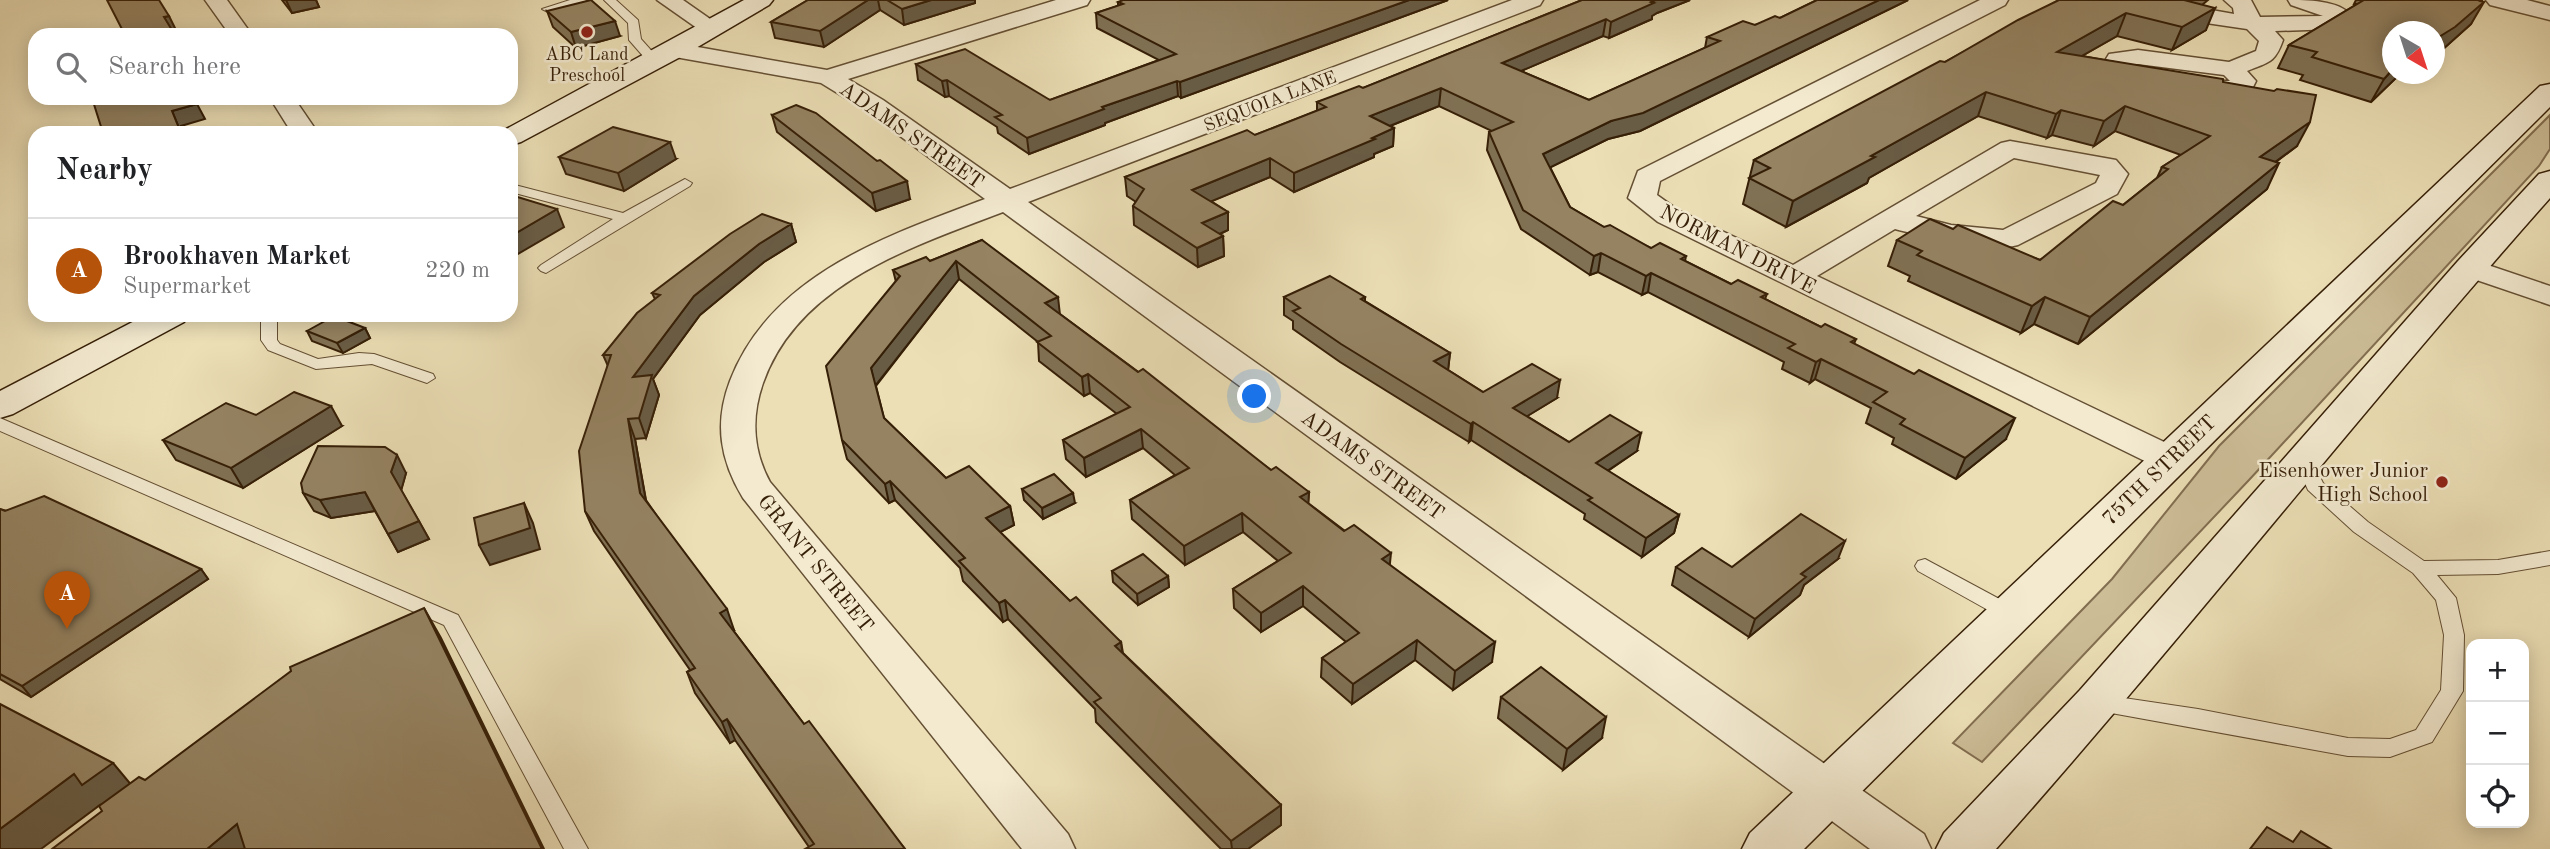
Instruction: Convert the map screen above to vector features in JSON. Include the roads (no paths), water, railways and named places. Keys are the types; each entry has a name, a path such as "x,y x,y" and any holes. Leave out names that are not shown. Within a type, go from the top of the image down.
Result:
{"main road":[{"path":"518,132 761,0"},
{"path":"2498,0 2550,13"},
{"name":"75TH STREET","path":"1769,849 2550,92"},
{"path":"1963,849 2096,703 2470,268 2550,180"},
{"path":"0,406 159,322"}],"street":[{"path":"216,0 236,28"},
{"path":"668,0 712,28"},
{"path":"828,77 1079,0"},
{"name":"SEQUOIA LANE","path":"1008,202 1532,0"},
{"name":"NORMAN DRIVE","path":"1997,0 1648,177 1642,198 1668,216 1793,278 2170,459"},
{"path":"2127,0 2184,14 2256,25 2336,22 2340,15 2298,0"},
{"path":"2231,69 2266,55 2271,40 2245,15 2244,5 2235,0"},
{"name":"ADAMS STREET","path":"664,55 828,77 874,105 1906,849"},
{"path":"287,105 301,126"},
{"path":"1793,278 1891,219 2010,149 2106,166 2114,174 2107,188 2008,239 1951,234 1891,219"},
{"name":"GRANT STREET","path":"1008,202 900,241 861,259 820,286 766,338 746,379 737,426 742,460 769,508 1051,849"},
{"path":"2470,268 2550,296"}],"lane":[{"path":"548,9 583,0"},
{"path":"609,0 634,22 635,40 664,55"},
{"path":"547,268 684,183"},
{"path":"518,190 625,218"},
{"path":"269,322 269,340 274,348 316,364 359,358 374,359 427,379"},
{"path":"0,424 424,606 452,621 576,849"},
{"path":"2096,703 2198,718 2348,747 2390,748 2424,736 2452,691 2454,635 2446,598 2420,568 2361,527 2315,486 2305,463"},
{"path":"2420,568 2498,567 2550,558"},
{"path":"1925,566 2011,614"},
{"path":"403,620 424,606"}],"place":[{"name":"ABC Land Preschool","path":"587,32"},
{"name":"Eisenhower Junior High School","path":"2442,482"},
{"name":"Brookhaven Market","path":"67,629"}]}
